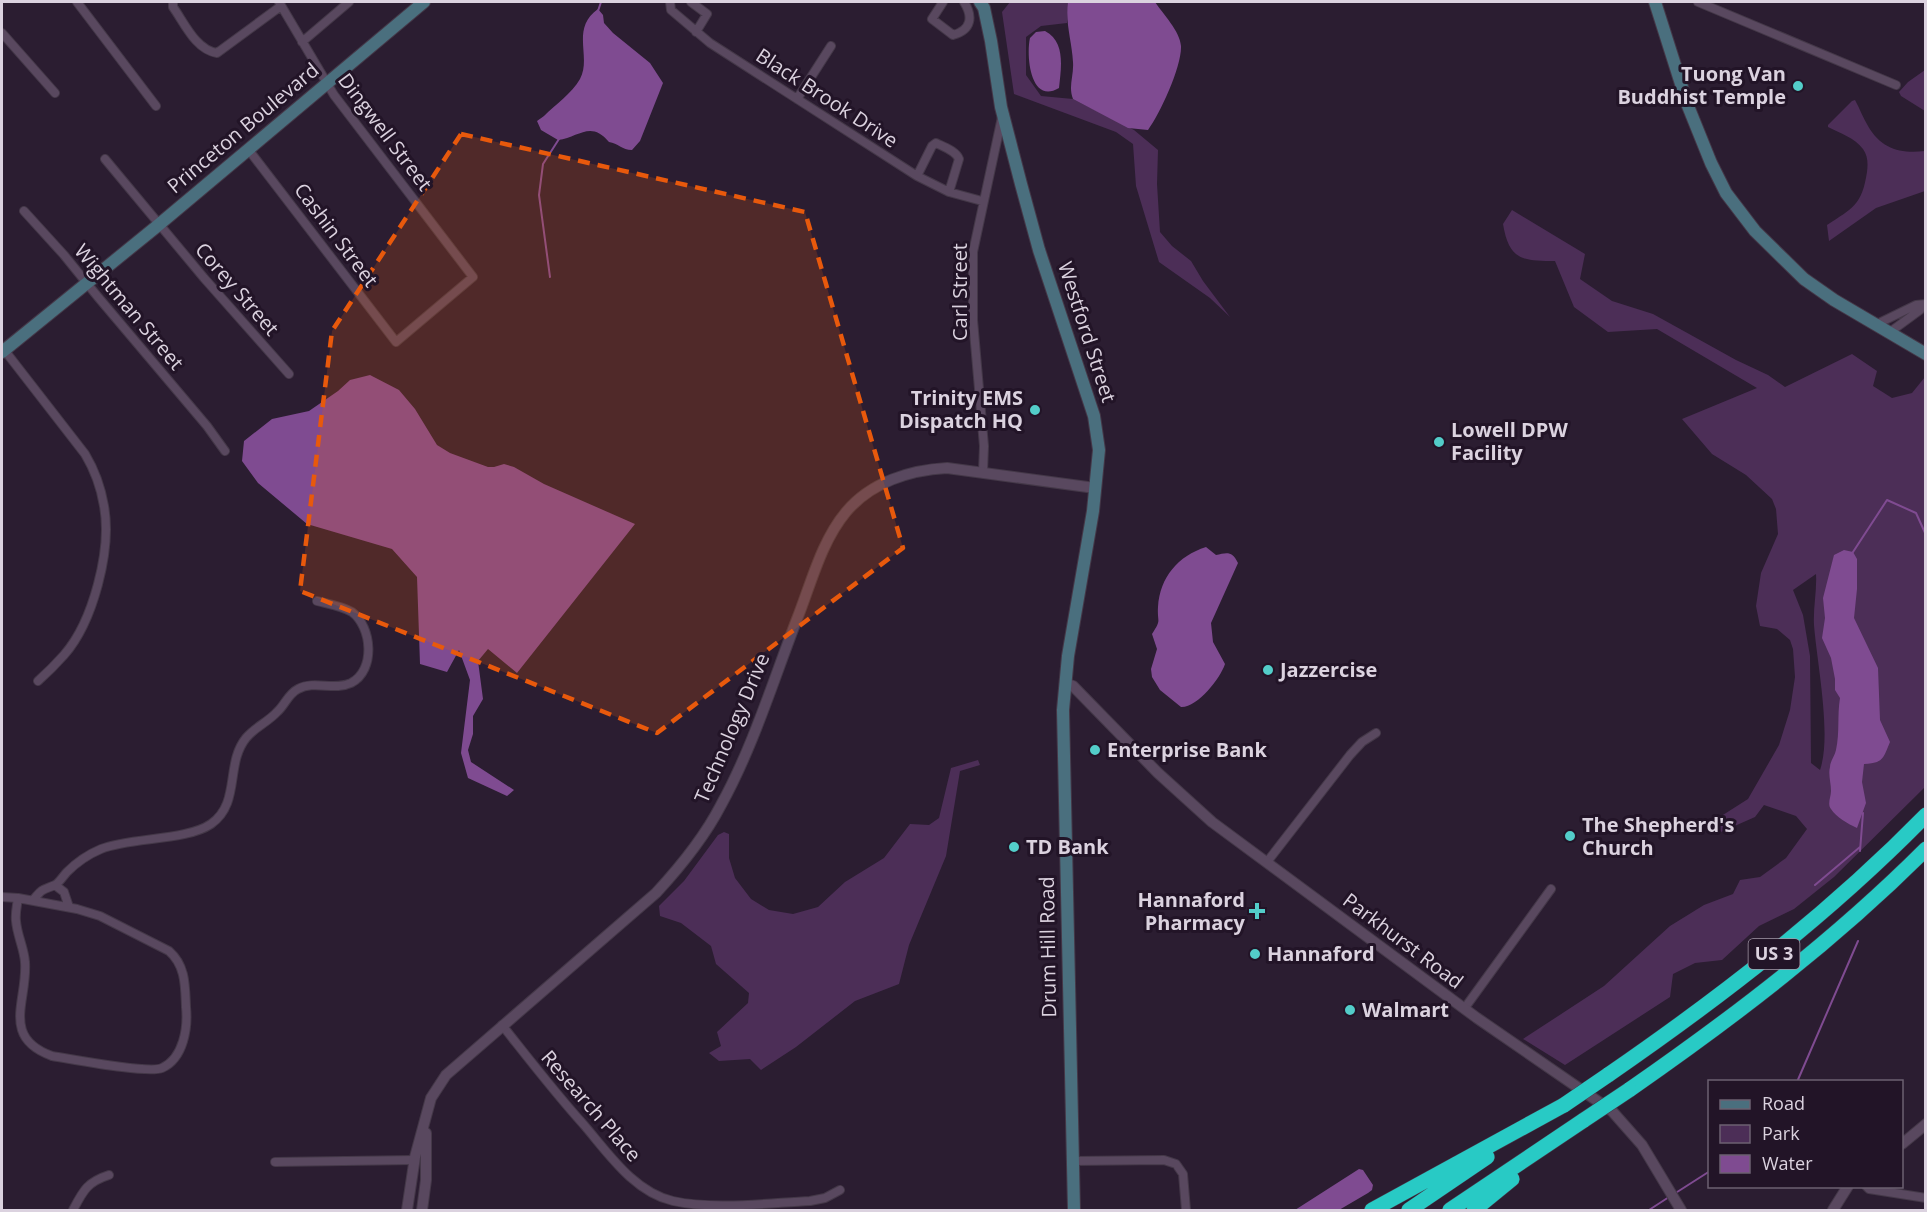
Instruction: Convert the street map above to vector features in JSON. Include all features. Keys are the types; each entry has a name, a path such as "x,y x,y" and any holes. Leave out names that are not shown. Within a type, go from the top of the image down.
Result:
{"highway":[{"name":"US 3","path":"1409,1210 1696,1014 1771,956 1852,886 1926,815"},
{"name":"US 3","path":"1450,1210 1629,1090 1722,1024 1799,964 1864,908 1926,849"},
{"path":"1372,1210 1564,1105"},
{"path":"1474,1210 1584,1120"}],"main road":[{"name":"Princeton Boulevard","path":"2,350 161,224 424,2"},
{"path":"1655,2 1688,106 1711,163 1726,193 1755,231 1791,268 1834,300 1926,354"},
{"name":"Westford Street","path":"986,4 1003,114 1039,250 1094,416 1098,450 1093,511 1065,682"},
{"name":"Drum Hill Road","path":"1065,682 1063,710 1074,1210"}],"street":[{"path":"77,2 156,106"},
{"path":"173,2 173,7 199,45 208,52 217,53 280,4"},
{"path":"302,42 349,2"},
{"name":"Black Brook Drive","path":"670,2 671,10 696,32 917,176 949,192 982,201"},
{"path":"691,2 707,14 696,32"},
{"path":"943,2 932,19 953,36 961,32 971,18 971,12 964,2"},
{"path":"1698,2 1896,85"},
{"name":"Dingwell Street","path":"280,4 327,83 473,278 396,342"},
{"path":"2,33 55,93"},
{"path":"797,99 831,46"},
{"name":"Carl Street","path":"984,472 974,327 973,252 982,201 1003,114"},
{"path":"917,176 932,146 936,143 950,150 959,159 949,192"},
{"name":"Cashin Street","path":"248,149 396,342"},
{"name":"Corey Street","path":"105,159 204,278 289,374"},
{"name":"Wightman Street","path":"24,211 64,255 207,426 225,451"},
{"path":"1875,325 1916,305 1924,305"},
{"path":"1890,332 1924,305"},
{"path":"2,350 85,454 92,467 105,506 105,534 93,605 65,654 38,681"},
{"name":"Technology Drive","path":"407,1210 414,1160 431,1098 446,1075 656,893 680,867 704,834 722,805 752,736 827,542 847,511 877,486 908,473 926,469 947,468 984,472 1095,488"},
{"path":"34,900 44,888 55,885 80,861 100,849 188,832 212,824 228,804 236,755 247,737 278,712 295,690 311,685 335,687 353,682 359,676 369,657 364,628 352,613 343,608 317,601"},
{"name":"Parkhurst Road","path":"1065,682 1093,706 1184,799 1464,1009 1612,1111 1642,1145 1681,1210"},
{"path":"1063,710 1068,702 1075,698 1080,698 1093,706"},
{"path":"1266,862 1350,755 1362,742 1376,733"},
{"path":"55,885 64,892 69,907"},
{"path":"1464,1009 1551,889"},
{"path":"2,897 18,898 34,900 100,916 169,951 175,957 184,977 187,1016 183,1043 170,1064 153,1070 52,1056 29,1043 20,1027 18,1017 25,962 16,922 18,898"},
{"name":"Research Place","path":"502,1025 562,1101 625,1172 654,1194 672,1201 699,1205 810,1201 825,1198 840,1190"},
{"name":"Technology Drive","path":"422,1210 426,1180 427,1115"},
{"path":"1903,1143 1926,1125"},
{"path":"275,1162 414,1160"},
{"path":"1073,1161 1164,1160 1176,1164 1184,1174 1186,1210"},
{"path":"73,1210 89,1184 109,1175"},
{"path":"1833,1210 1847,1188"},
{"path":"1868,1188 1926,1198"}],"highlighted area":[{"path":"461,134 805,212 903,548 657,733 300,591 332,331"}],"green space":[{"path":"1010,2 1068,2 1067,23 1041,26 1026,37 1026,75 1041,96 1073,99 1134,130 1158,150 1157,184 1160,232 1172,246 1191,261 1230,317 1210,298 1159,262 1136,186 1133,144 1116,132 1014,94 1002,12"},
{"path":"1925,70 1925,111 1901,96 1899,92 1908,82"},
{"path":"1855,100 1873,134 1885,145 1908,152 1925,151 1925,191 1876,208 1829,241 1827,225 1855,204 1865,183 1867,157 1865,152 1856,142 1828,127"},
{"path":"1512,210 1585,254 1580,279 1612,301 1653,314 1768,375 1785,387 1852,354 1877,371 1873,386 1892,398 1912,393 1925,377 1925,787 1834,877 1794,909 1759,926 1722,960 1695,963 1673,974 1670,997 1565,1065 1523,1039 1604,986 1670,926 1704,905 1733,894 1740,880 1760,877 1786,858 1807,829 1796,816 1764,805 1755,817 1721,832 1715,820 1748,799 1779,745 1790,710 1795,677 1793,649 1790,640 1777,629 1760,626 1756,606 1761,573 1778,534 1776,509 1772,499 1746,475 1712,454 1682,419 1757,388 1657,329 1608,332 1574,307 1555,261 1526,259 1513,252 1503,224","holes":["1816,574 1814,625 1825,738 1820,770 1811,763 1810,656 1803,615 1793,590"]},
{"path":"978,760 980,765 960,771 946,856 909,945 899,984 855,1001 796,1047 761,1070 750,1059 719,1061 709,1053 721,1046 717,1032 748,1003 749,993 716,964 711,946 681,923 660,916 659,906 684,881 718,835 724,832 729,834 729,858 735,878 751,899 769,910 793,914 818,907 845,882 884,858 910,824 929,825 939,818 951,768"}],"water":[{"path":"1068,2 1155,2 1174,29 1181,46 1178,65 1164,102 1148,130 1128,128 1073,99 1071,90 1073,62 1068,25"},
{"path":"598,9 603,15 604,23 650,63 663,83 640,141 632,150 609,142 603,135 590,131 558,140 541,130 537,121 568,94 580,79 584,62 585,25"},
{"path":"1045,31 1056,42 1061,56 1059,88 1049,91 1042,90 1036,84 1032,76 1029,55 1030,38 1036,32"},
{"path":"370,375 399,390 415,409 437,445 450,453 488,467 504,464 514,467 544,484 635,524 517,673 488,649 478,661 483,699 473,716 473,734 468,750 471,762 514,790 507,796 468,778 461,753 470,680 459,650 447,672 420,664 417,577 392,549 307,524 258,483 242,461 244,441 272,419 309,411 350,380"},
{"path":"1206,547 1216,555 1231,554 1238,563 1211,623 1213,642 1225,664 1201,698 1181,707 1160,690 1152,677 1151,669 1157,649 1152,634 1158,623 1159,596 1167,577 1179,562"},
{"path":"1844,550 1853,552 1857,559 1854,618 1878,668 1880,720 1890,742 1882,759 1875,763 1864,764 1862,782 1866,803 1857,828 1839,817 1829,805 1831,791 1829,770 1837,743 1840,698 1835,690 1831,658 1822,638 1825,618 1823,598 1834,555"},
{"path":"1359,1169 1363,1170 1373,1185 1372,1190 1368,1193 1339,1210 1295,1210"}],"waterway":[{"path":"598,11 601,2"},
{"path":"550,277 539,195 543,164 559,139"},
{"path":"1853,552 1887,500 1916,513 1926,535"},
{"path":"1860,851 1863,813"},
{"path":"1815,885 1860,847"},
{"path":"1798,1080 1858,941"},
{"path":"1674,1194 1708,1172"},
{"path":"1649,1210 1669,1197"}],"place":[{"name":"Tuong Van Buddhist Temple","path":"1798,86"},
{"name":"Trinity EMS Dispatch HQ","path":"1035,410"},
{"name":"Lowell DPW Facility","path":"1439,442"},
{"name":"Jazzercise","path":"1268,670"},
{"name":"Enterprise Bank","path":"1095,750"},
{"name":"The Shepherd's Church","path":"1570,836"},
{"name":"TD Bank","path":"1014,847"},
{"name":"Hannaford Pharmacy","path":"1257,911"},
{"name":"Hannaford","path":"1255,954"},
{"name":"Walmart","path":"1350,1010"}]}
